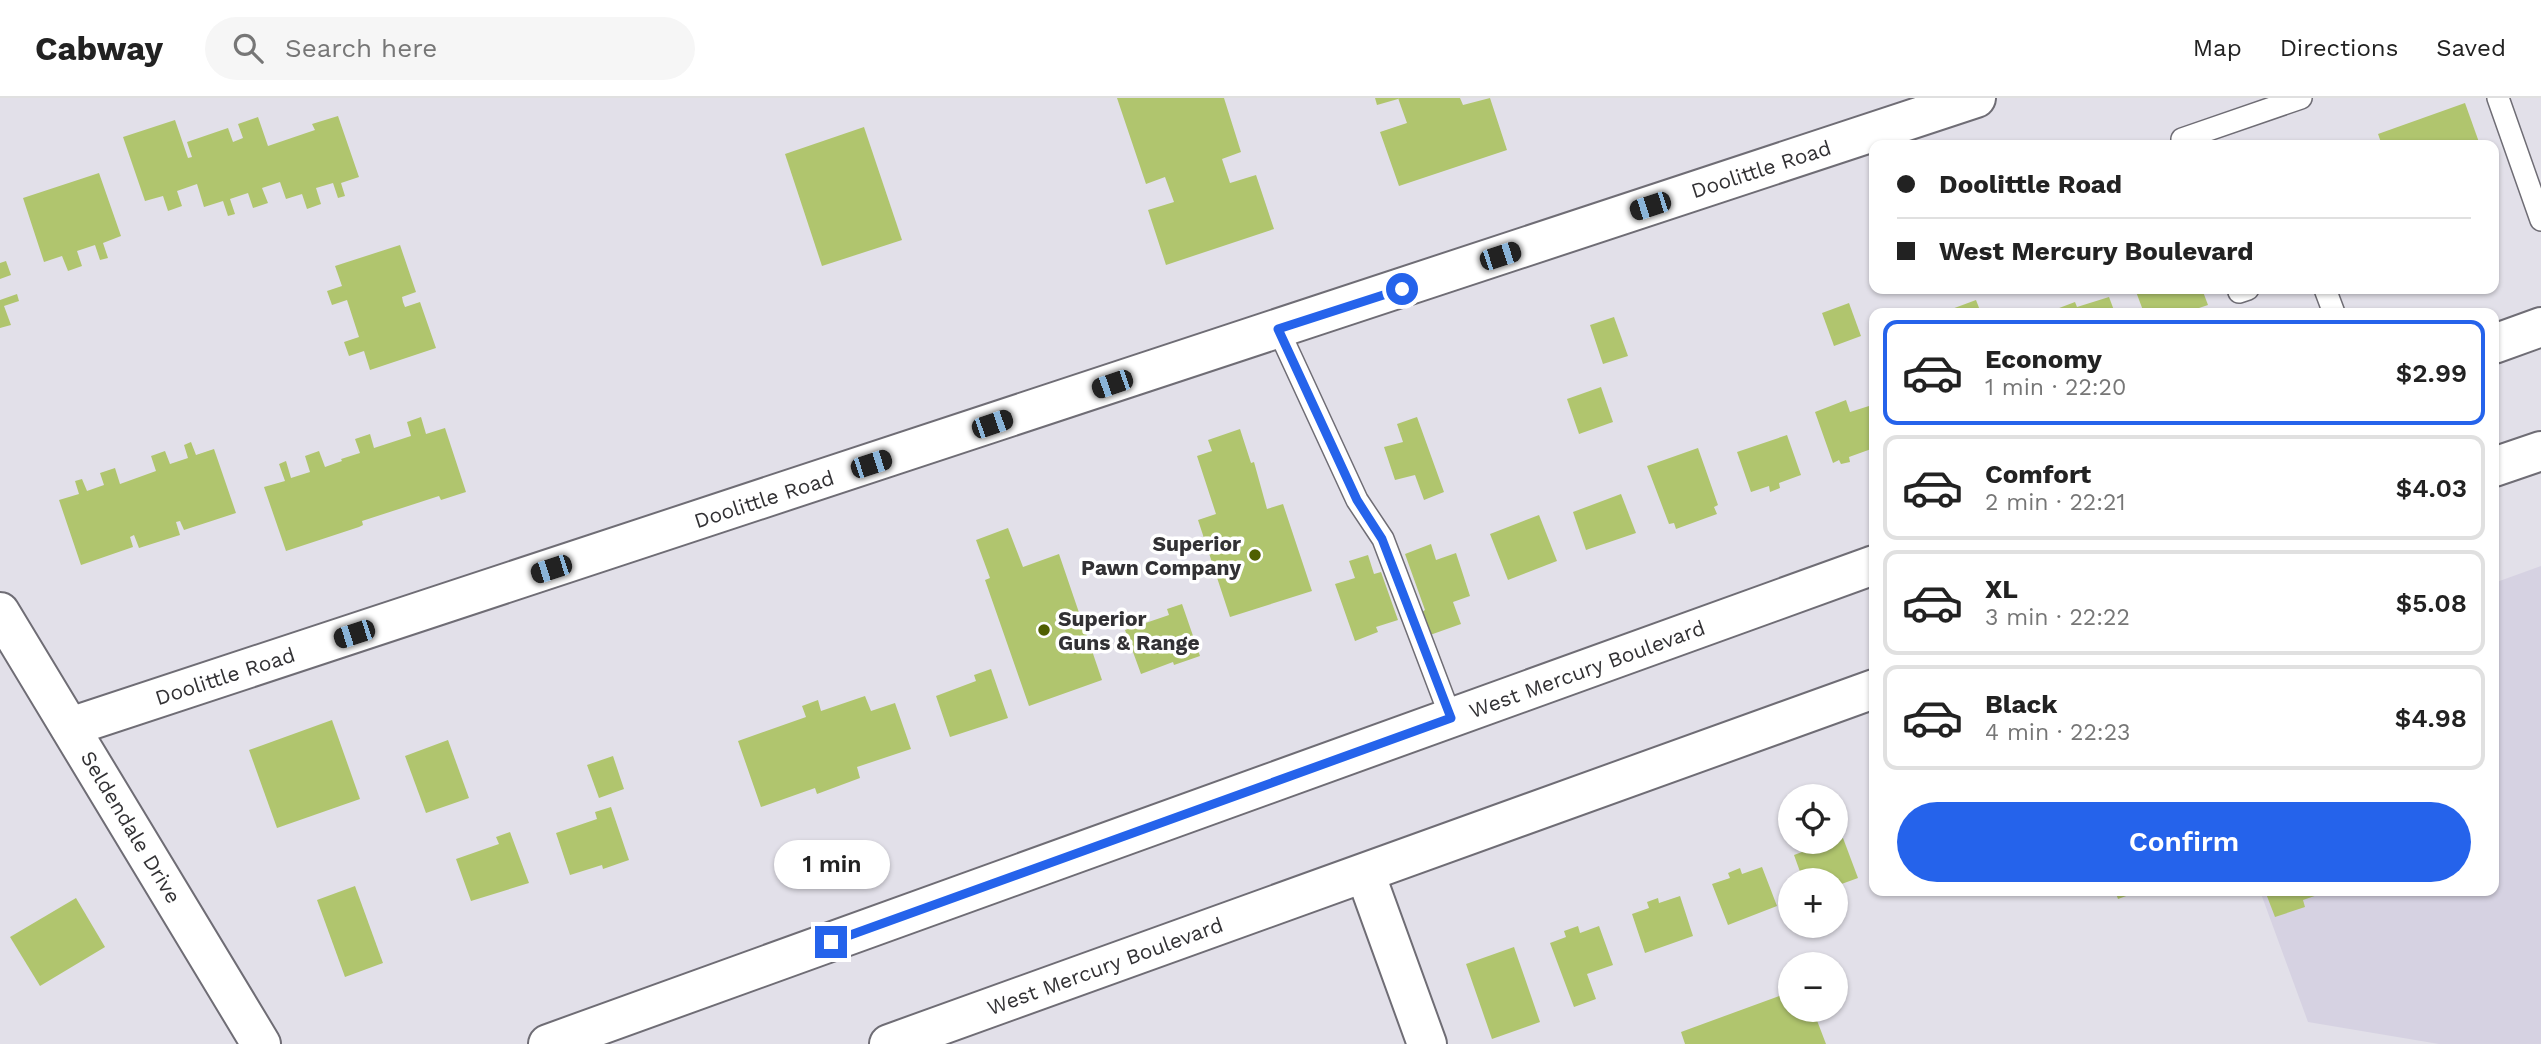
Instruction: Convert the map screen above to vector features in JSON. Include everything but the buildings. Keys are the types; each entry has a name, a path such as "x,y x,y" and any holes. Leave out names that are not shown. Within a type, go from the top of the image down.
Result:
{"street":[{"name":"Doolittle Road","path":"70,727 1976,98"},
{"path":"2499,342 2541,327"},
{"path":"2499,465 2541,451"},
{"name":"West Mercury Boulevard","path":"548,1044 1869,567"},
{"name":"Seldendale Drive","path":"0,612 261,1044"},
{"name":"West Mercury Boulevard","path":"889,1044 1869,691"},
{"path":"1365,873 1427,1044"}],"lane":[{"path":"2182,139 2278,102 2301,98"},
{"path":"2498,98 2541,220"},
{"path":"1278,329 1357,500 1382,539 1451,718"}],"shaded area":[{"path":"2541,566 2541,1044 2439,1044 2308,1022 2262,896 2499,896 2499,581"}],"place":[{"name":"Superior Pawn Company","path":"1255,555"},
{"name":"Superior Guns & Range","path":"1044,630"}],"route":[{"path":"831,942 1451,718 1382,539 1357,500 1278,329 1402,289"}]}
